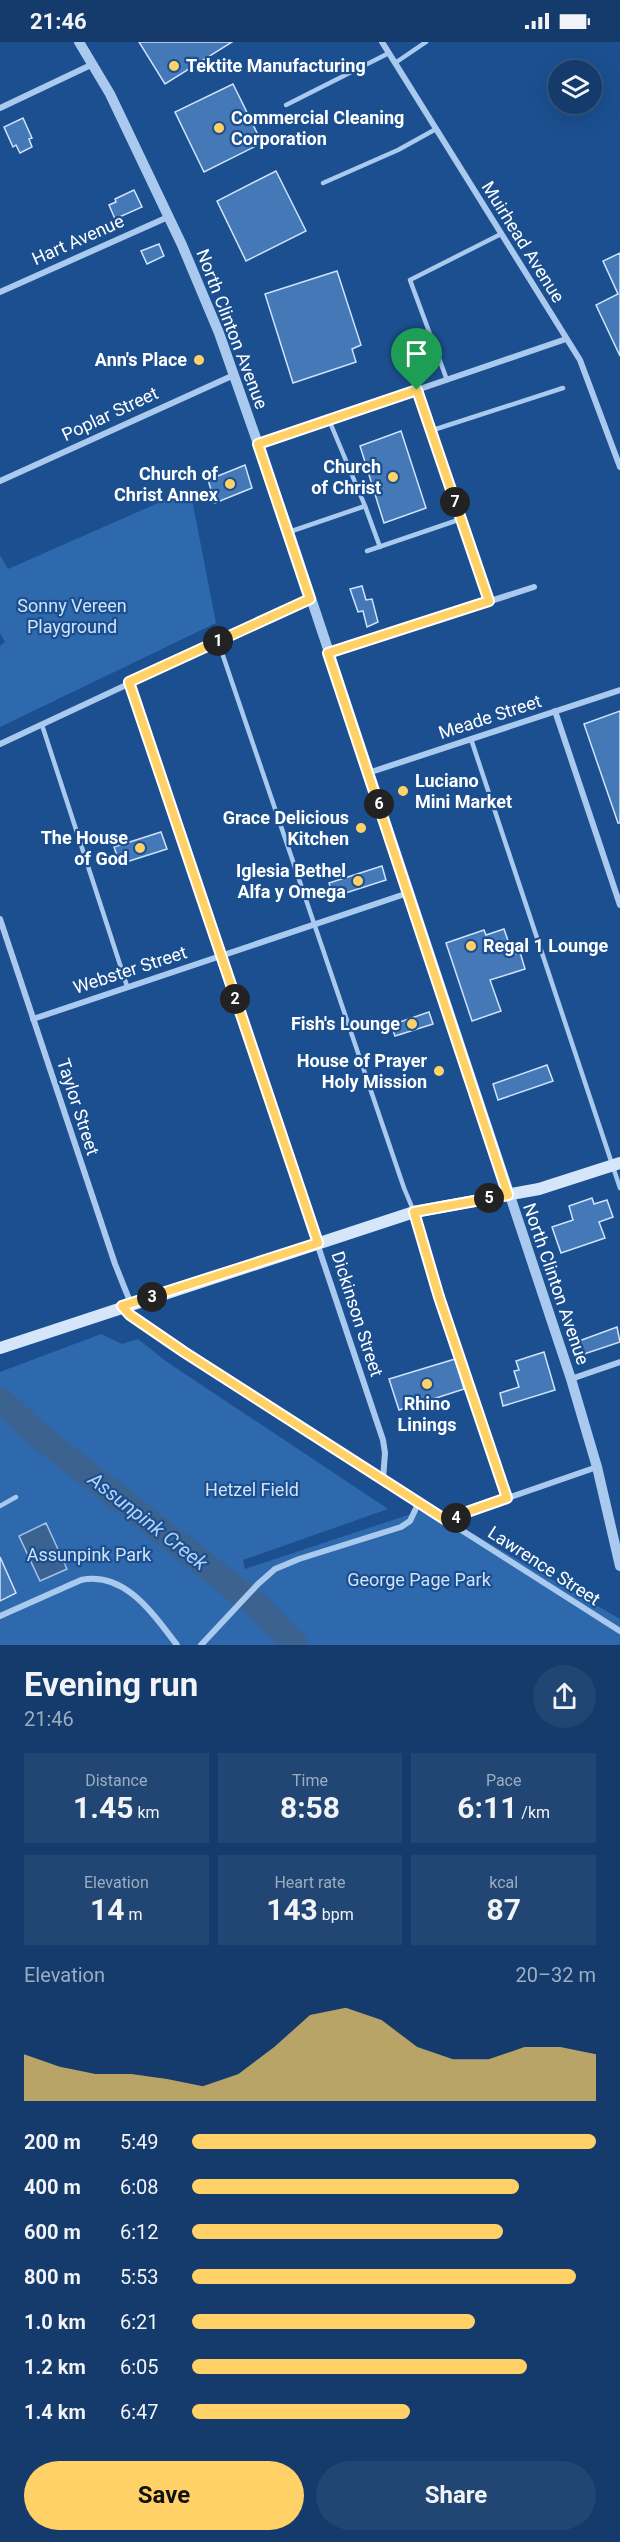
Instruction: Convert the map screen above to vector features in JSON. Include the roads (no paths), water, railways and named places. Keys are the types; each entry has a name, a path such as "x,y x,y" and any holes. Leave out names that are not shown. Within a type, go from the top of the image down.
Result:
{"main road":[{"path":"0,1348 414,1212 539,1189 616,1164"}],"street":[{"name":"North Clinton Avenue","path":"79,42 110,94 168,218 219,333 234,375 571,1379 618,1540 620,1566"},
{"name":"Muirhead Avenue","path":"382,42 580,360 618,455 620,467"},
{"path":"0,108 93,64"},
{"name":"Hart Avenue","path":"0,292 168,218"},
{"path":"258,444 566,339"},
{"name":"Poplar Street","path":"0,481 234,375"},
{"path":"417,390 489,601"},
{"path":"328,653 534,587"},
{"path":"0,744 310,599"},
{"name":"Dickinson Street","path":"129,682 383,1440 386,1453 382,1479"},
{"name":"Meade Street","path":"369,773 620,690"},
{"path":"555,711 620,905"},
{"name":"Webster Street","path":"33,1019 408,893"},
{"name":"Taylor Street","path":"0,919 115,1264 126,1305"},
{"name":"Lawrence Street","path":"126,1305 166,1340 620,1631"},
{"path":"571,1379 620,1362"},
{"path":"449,1522 467,1512 597,1467"},
{"path":"201,1645 258,1584 282,1565 401,1527 410,1521 419,1502"},
{"path":"0,1616 81,1580 96,1577 110,1580 126,1589 155,1618 177,1645"}],"lane":[{"path":"395,63 426,42"},
{"path":"286,105 389,53"},
{"path":"323,183 399,150 436,129"},
{"path":"447,380 410,280 501,234"},
{"path":"430,431 563,388"},
{"path":"329,420 380,547"},
{"path":"288,532 365,506"},
{"path":"367,551 460,519"},
{"path":"218,641 414,1212 439,1297 507,1498"},
{"path":"42,724 127,986"},
{"path":"471,739 616,1164 620,1188"},
{"path":"0,1506 16,1497"}],"waterway":[{"name":"Assunpink Creek","path":"0,1400 39,1436 259,1607 295,1645"}],"place":[{"name":"Tektite Manufacturing","path":"174,66"},
{"name":"Commercial Cleaning Corporation","path":"219,128"},
{"name":"Ann's Place","path":"199,360"},
{"name":"Church of Christ","path":"393,477"},
{"name":"Church of Christ Annex","path":"230,484"},
{"name":"Luciano Mini Market","path":"403,791"},
{"name":"Grace Delicious Kitchen","path":"361,828"},
{"name":"The House of God","path":"140,848"},
{"name":"Iglesia Bethel Alfa y Omega","path":"358,881"},
{"name":"Regal 1 Lounge","path":"471,946"},
{"name":"Fish's Lounge","path":"412,1024"},
{"name":"House of Prayer Holy Mission","path":"439,1071"},
{"name":"Rhino Linings","path":"427,1384"}],"park label":[{"name":"Sonny Vereen Playground","path":"72,616"},
{"name":"Hetzel Field","path":"252,1490"},
{"name":"Assunpink Park","path":"89,1555"},
{"name":"George Page Park","path":"419,1580"}]}
